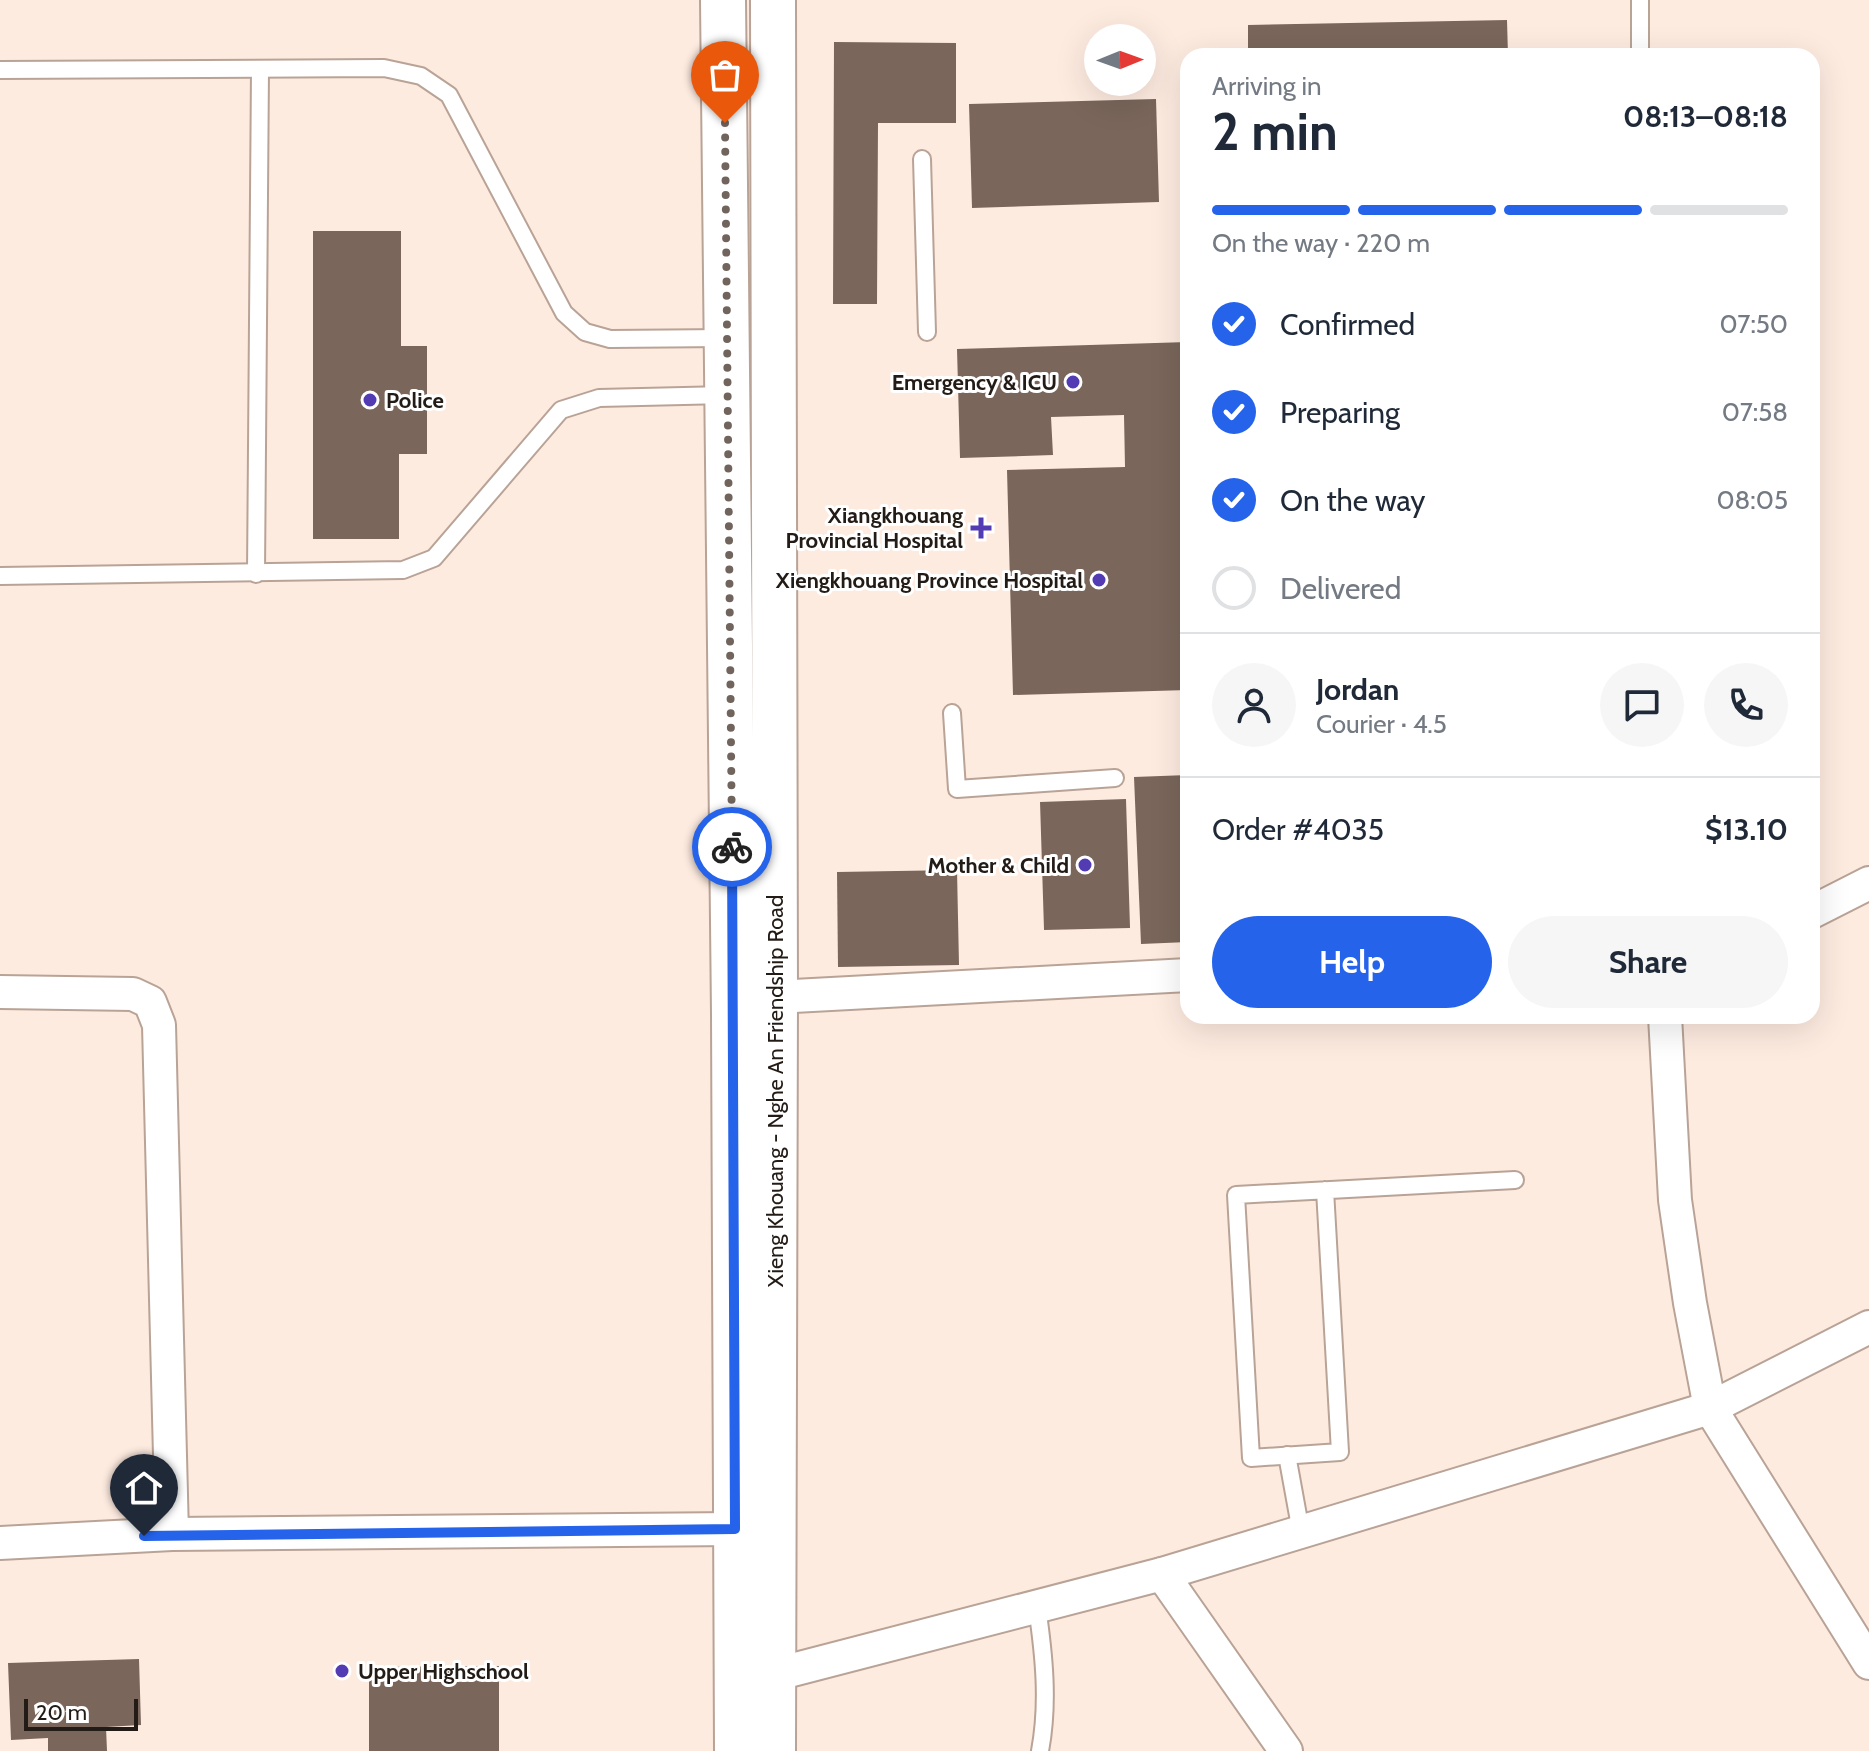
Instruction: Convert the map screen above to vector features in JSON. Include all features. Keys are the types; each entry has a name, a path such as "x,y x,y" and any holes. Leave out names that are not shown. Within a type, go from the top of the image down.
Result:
{"street":[{"name":"Xieng Khouang - Nghe An Friendship Road","path":"723,0 734,1014 737,1751"},
{"name":"Xieng Khouang - Nghe An Friendship Road","path":"773,0 773,1751"},
{"path":"1820,908 1869,883"},
{"path":"775,997 1180,975"},
{"path":"0,992 133,994 150,1002 159,1025 172,1534"},
{"path":"1665,1024 1675,1200 1710,1408 1869,1663"},
{"path":"773,1675 1162,1574 1710,1408 1869,1327"},
{"path":"0,1543 172,1534 735,1529"},
{"path":"1162,1574 1286,1751"}],"lane":[{"path":"1640,0 1640,48"},
{"path":"0,70 384,68 421,76 449,95 564,313 585,332 610,339 727,338"},
{"path":"256,574 260,69"},
{"path":"922,159 927,332"},
{"path":"0,576 403,570 434,558 561,410 599,398 728,395"},
{"path":"952,713 957,789 1115,778"},
{"path":"1325,1190 1340,1452 1251,1458 1236,1195 1325,1190 1515,1180"},
{"path":"1287,1455 1301,1532"},
{"path":"1037,1607 1045,1662 1045,1724 1040,1751"}],"building":[{"path":"1507,20 1508,48 1248,48 1248,25"},
{"path":"834,42 956,43 956,123 878,123 877,304 833,304"},
{"path":"1156,99 1159,202 972,208 969,104"},
{"name":"Police","path":"313,231 401,231 401,346 427,346 427,454 399,454 399,539 313,539"},
{"name":"Xiengkhouang Province Hospital","path":"1180,342 1180,690 1013,695 1007,470 1125,467 1124,415 1051,417 1053,455 960,458 957,349"},
{"path":"1180,775 1180,942 1141,944 1134,777"},
{"name":"Mother & Child","path":"1126,799 1130,928 1044,930 1040,802"},
{"path":"957,870 959,965 838,967 837,872"},
{"path":"139,1659 141,1725 106,1727 107,1751 48,1751 48,1738 11,1740 8,1663"},
{"path":"499,1666 499,1751 369,1751 369,1667"}],"way so far":[{"path":"725,123 732,847"}],"place":[{"name":"Emergency & ICU","path":"1073,382"},
{"name":"Police","path":"370,400"},
{"name":"Xiangkhouang Provincial Hospital","path":"981,528"},
{"name":"Xiengkhouang Province Hospital","path":"1099,580"},
{"name":"Mother & Child","path":"1085,865"},
{"name":"Upper Highschool","path":"342,1671"}],"route":[{"path":"144,1536 735,1529 732,847"}]}
